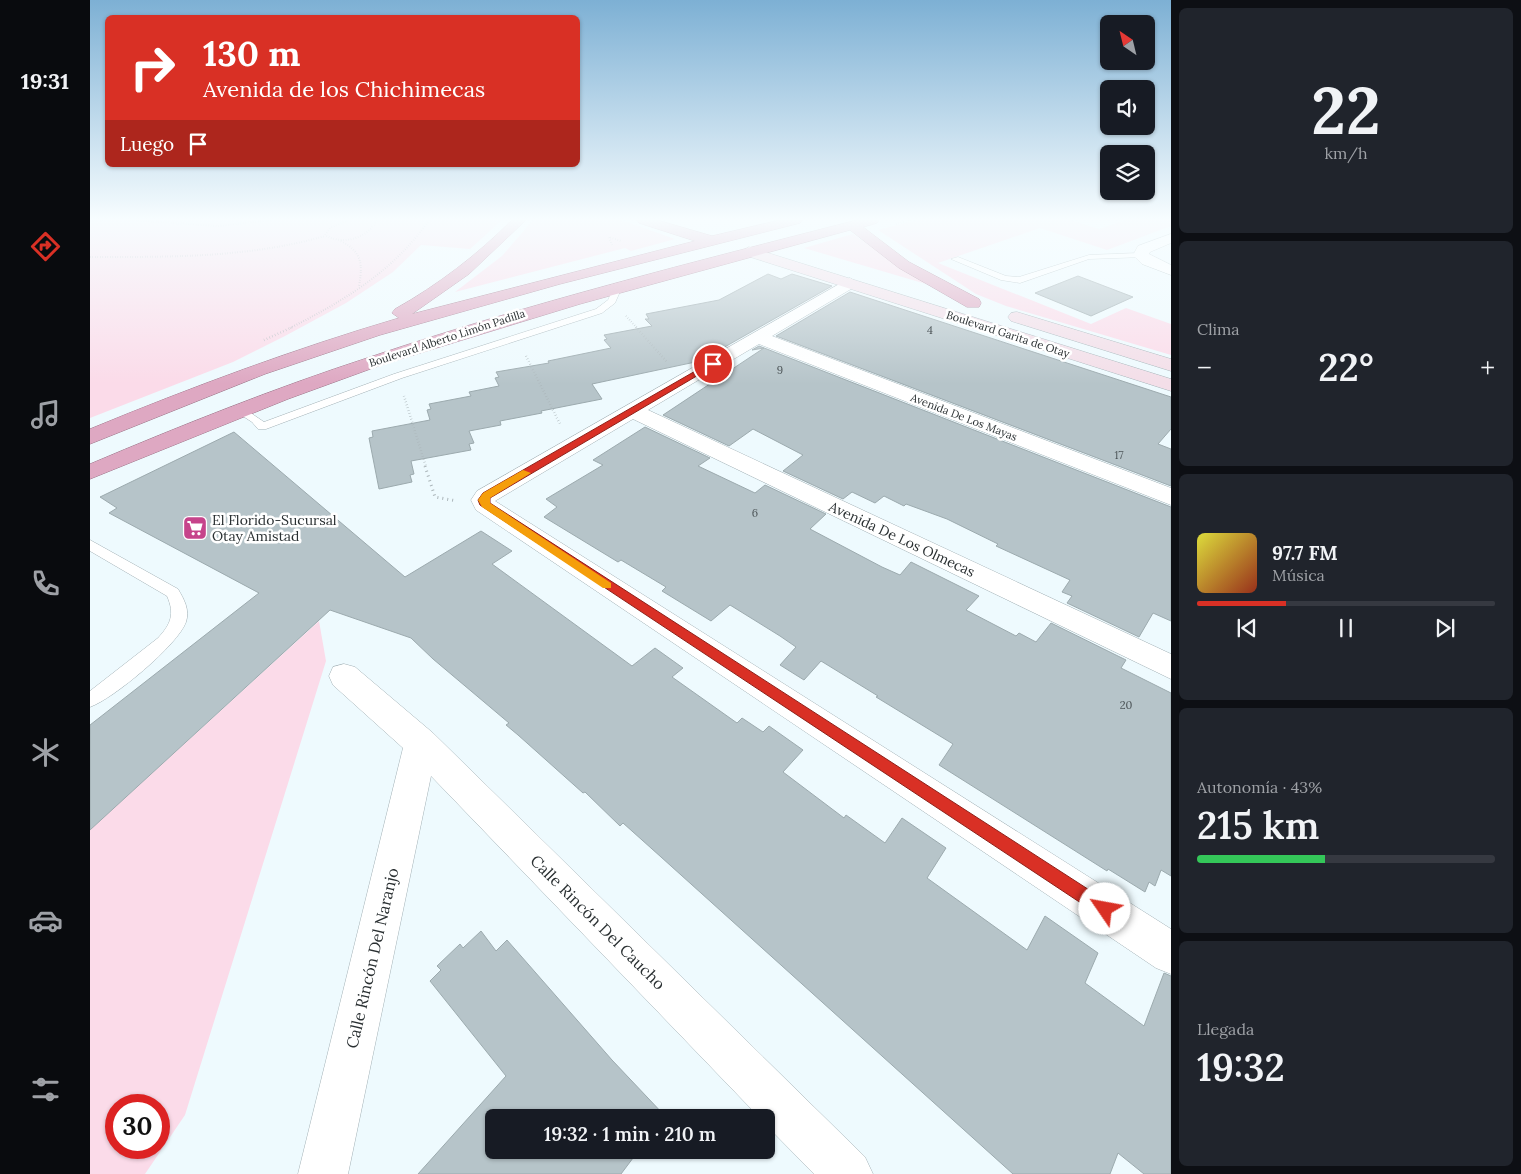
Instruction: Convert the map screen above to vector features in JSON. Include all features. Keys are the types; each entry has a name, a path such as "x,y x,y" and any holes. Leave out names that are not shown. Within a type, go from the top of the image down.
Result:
{"highway":[{"path":"316,349 417,305 456,275"},
{"name":"Boulevard Alberto Limón Padilla","path":"90,437 187,397 316,349 567,275"},
{"name":"Boulevard Alberto Limón Padilla","path":"90,472 238,409 435,341 615,294 676,275"},
{"path":"922,275 973,303"},
{"path":"90,464 232,400 289,359"}],"main road":[{"name":"Boulevard Garita de Otay","path":"857,275 1171,386"},
{"name":"Boulevard Garita de Otay","path":"899,281 1171,364"}],"street":[{"path":"854,275 758,338 486,496 483,500 488,508 1171,952"},
{"name":"Avenida De Los Mayas","path":"758,338 1171,497"},
{"name":"Avenida De Los Olmecas","path":"633,411 1171,667"},
{"name":"Calle Rincón Del Caucho","path":"344,676 421,743 848,1174"},
{"name":"Calle Rincón Del Naranjo","path":"323,1174 421,743"}],"lane":[{"path":"996,275 1020,280 1033,275"},
{"path":"238,409 256,420 262,427 398,376 599,311 615,294"},
{"path":"90,545 173,594 180,606 178,623 170,638 90,700"}],"path":[{"path":"359,287 360,275"},
{"path":"256,344 324,310 378,275"},
{"path":"615,294 684,381"},
{"path":"516,338 571,446"},
{"path":"398,376 435,497 488,508"}],"shaded area":[{"path":"90,275 389,275 346,303 233,362 90,418"},
{"path":"477,275 522,275 455,292"},
{"path":"895,275 913,275 926,284"},
{"path":"947,275 968,275 1091,324 1126,308 1171,324 1171,355 1006,306 976,294"},
{"path":"319,621 326,661 185,1115 170,1137 170,1094 105,1094 105,1159 155,1159 145,1174 90,1174 90,830"}],"building":[{"path":"767,275 781,279 795,275 832,286 700,361 592,384 602,399 541,411 542,413 500,421 501,425 469,431 474,443 469,444 471,450 411,461 414,474 410,475 412,482 379,489 369,438 373,437 372,431 430,420 427,410 431,409 429,404 471,396 469,392 499,386 495,378 499,377 496,372 549,363 548,361 611,348 604,340 607,339 604,335 652,326 645,319 649,319 646,314 719,300"},
{"path":"1078,276 1133,297 1091,316 1035,293"},
{"path":"850,292 1171,397 1171,429 1158,444 1171,449 1171,486 776,336"},
{"path":"759,346 1171,507 1171,621 1153,613 1139,637 1067,603 1072,596 1062,592 1070,580 996,546 998,544 947,519 906,504 904,506 884,496 875,503 852,492 843,499 783,471 803,455 753,429 729,446 663,415 764,348 752,350"},
{"path":"645,427 710,458 698,466 755,493 765,485 826,514 810,529 882,567 900,575 911,562 979,596 966,610 1016,636 1019,633 1036,642 1051,623 1126,660 1121,668 1171,693 1171,876 1161,870 1155,886 1149,882 1145,892 1108,869 1107,871 939,765 953,744 876,697 878,696 821,661 804,680 780,665 796,647 780,636 730,605 711,621 662,591 666,587 621,560 618,562 544,517 557,507 546,499 603,465 593,460"},
{"path":"234,432 405,577 481,531 512,551 492,564 632,666 655,648 683,668 672,677 737,723 742,718 763,732 769,726 803,750 783,772 844,818 846,815 885,843 902,818 946,848 927,878 1027,950 1045,916 1098,953 1085,983 1144,1026 1164,973 1171,976 1171,1174 1144,1174 1118,1153 1110,1174 1013,1174 623,823 620,826 585,792 583,793 506,725 509,723 411,638 330,610 90,830 90,725 259,593 109,513 117,508 100,497"},
{"path":"481,931 496,951 507,940 612,1060 658,1109 485,1109 485,1159 632,1159 621,1174 418,1174 506,1076 430,981 441,970 437,966 460,944 463,948"}],"slow traffic":[{"path":"526,473 486,496 483,500 485,505 607,585"}],"place":[{"name":"El Florido-Sucursal Otay Amistad","path":"195,528"}],"route":[{"path":"713,364 486,496 483,500 485,505 508,522 1105,909"}]}
